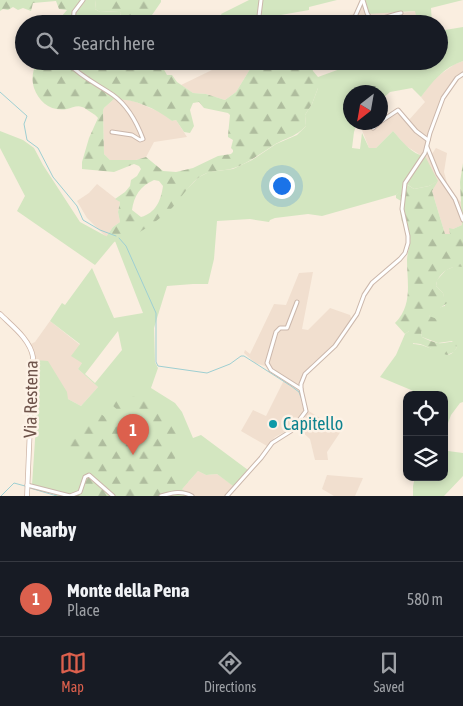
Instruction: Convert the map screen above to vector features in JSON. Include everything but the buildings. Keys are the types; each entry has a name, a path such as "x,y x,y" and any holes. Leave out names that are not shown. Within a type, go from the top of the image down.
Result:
{"street":[{"path":"74,15 83,0"},
{"path":"259,15 261,0"},
{"path":"363,0 367,15"},
{"path":"356,15 363,0"},
{"path":"390,15 401,13"},
{"path":"74,70 112,94 121,102 138,126 144,139 140,140 132,135 112,132"},
{"path":"227,496 272,443 292,431 301,419 306,408 301,389 305,374 335,346 357,314 368,288 405,253 408,236 402,208 405,183 419,163 427,146 443,98 457,78 463,74"},
{"path":"388,117 398,110 416,131 428,140"},
{"path":"427,146 431,160 446,188 455,199 463,220"},
{"path":"297,302 287,328 280,328 276,332 267,363 271,370 301,389"},
{"name":"Via Restena","path":"0,314 26,342 33,357 27,496"},
{"path":"27,484 70,496 80,492 85,477 89,475 113,496"},
{"path":"161,496 183,492 192,496"}],"shaded area":[{"path":"362,0 400,13 416,11 417,15 348,15 357,13"},
{"path":"463,61 463,73 459,75 446,95 422,156 406,146 393,131 376,148 369,148 362,130 388,130 388,119 400,109 409,120 425,102 421,97 434,79"},
{"path":"212,70 249,70 236,92 225,100 206,94 193,93 181,85"},
{"path":"114,99 136,102 162,113 172,121 176,120 187,137 154,142 146,157 136,160 110,160 104,154 103,111"},
{"path":"436,148 447,153 444,172 449,190 461,202 462,225 453,229 450,234 445,234 432,191 425,156 432,154"},
{"path":"97,184 120,202 118,212 120,222 113,227 106,237 87,218 77,201 89,193"},
{"path":"313,272 302,329 308,330 330,308 350,315 352,320 333,346 312,364 300,380 298,388 304,412 292,428 275,437 267,446 241,431 253,410 266,416 285,378 268,367 255,363 244,353 245,350 250,354 274,304 286,305 299,273"},
{"path":"50,321 80,345 82,363 78,369 98,387 81,406 68,399 48,362 36,360 31,344 35,342"},
{"path":"307,410 341,431 327,452 328,460 315,460 310,439 297,427 305,417"},
{"path":"198,471 206,475 217,474 235,487 229,496 192,496 182,489"},
{"path":"327,475 363,478 355,496 334,496 322,489"}],"green space":[{"path":"0,0 78,0 72,15 63,15 67,10 59,9 56,1 33,3 31,11 23,8 18,10 13,7 0,11"},
{"path":"78,0 96,0 95,9 100,12 119,11 121,13 120,15 71,15"},
{"path":"96,0 161,0 152,15 120,15 121,13 118,11 100,12 95,9"},
{"path":"249,0 337,0 309,7 309,10 281,15 221,14"},
{"path":"362,0 463,0 431,8 431,15 416,15 415,11 367,14"},
{"path":"463,27 463,61 448,68 448,30"},
{"path":"34,70 164,70 167,75 172,75 177,82 193,93 206,94 225,100 236,92 249,70 313,70 318,77 318,88 312,104 305,115 306,126 298,133 239,166 202,175 190,185 171,209 151,224 125,239 112,241 106,237 113,227 120,222 118,212 120,202 115,199 125,192 130,186 131,180 137,176 141,169 134,164 114,172 82,169 82,162 89,138 98,118 83,107 78,106 61,110 46,105 36,93 33,84","holes":["114,99 122,99 152,108 172,121 176,120 184,132 190,133 194,126 190,110 193,103 199,102 204,108 228,113 230,115 228,137 233,140 231,148 233,152 218,156 193,168 176,172 163,171 146,157 136,160 110,160 104,154 103,111","154,180 159,181 163,186 157,205 141,217 132,210 134,200 141,188"]},
{"path":"337,70 446,70 421,97 412,88 388,94 388,85 343,85 343,130 355,130 352,148 360,149 362,133 369,148 376,148 393,131 411,150 425,156 438,181 429,186 414,189 408,185 396,195 322,216 308,214 275,218 269,222 250,219 217,221 214,259 208,284 167,286 154,328 155,362 158,368 151,388 175,403 182,412 193,438 201,435 248,470 233,486 217,474 206,475 198,471 182,489 192,496 54,496 54,493 32,485 36,425 36,360 48,361 67,392 68,399 81,406 98,387 78,369 82,363 71,356 80,344 50,321 62,303 65,305 92,268 114,318 143,313 115,241 124,239 147,225 199,177 209,172 233,169 252,160 276,144 297,135 306,126 305,115 312,104 318,88 318,77","holes":["118,331 122,350 95,383 85,374"]},
{"path":"0,131 23,140 34,148 80,222 115,241 95,265 17,211 25,196 0,148"},
{"path":"463,163 463,267 458,266 445,271 437,282 436,286 443,293 447,303 429,316 440,320 442,326 437,329 426,326 421,332 422,337 434,342 455,342 457,347 454,352 447,355 421,344 410,343 409,340 414,331 409,331 405,334 395,323 401,316 407,301 407,260 410,241 401,218 401,201 396,198 396,195 406,184 414,189 429,186 438,181 432,191 445,234 450,234 449,228 453,229 462,225 460,182"},
{"path":"458,265 463,267 463,402 460,403 451,415 448,423 448,391 413,391 380,377 396,355 405,334 409,331 415,331 412,336 413,344 422,345 447,354 452,353 457,347 452,341 438,343 422,337 421,332 434,319 429,316 430,314 445,306 443,293 436,286 437,280 446,270"},
{"path":"137,396 166,410 176,422 182,437 175,448 173,477 178,481 188,482 182,489 172,485 166,487 170,495 173,494 174,496 76,496 83,488 84,477 88,471 70,456 64,443 65,440 74,427 84,426 94,416 101,414 113,423 122,414 112,405 115,400"},
{"path":"448,451 463,453 463,476 444,496 413,496 414,481 448,481"}],"waterway":[{"path":"0,92 27,116 24,124 27,140 38,148 53,177 77,206 83,220 100,230 116,236"},
{"path":"119,238 126,246 156,313 156,362 158,366 207,373 244,356 299,392 302,400"},
{"path":"1,496 14,483 25,486"},
{"path":"30,488 57,496"}],"place":[{"name":"Capitello","path":"273,424"},
{"name":"Monte della Pena","path":"133,455"}]}
